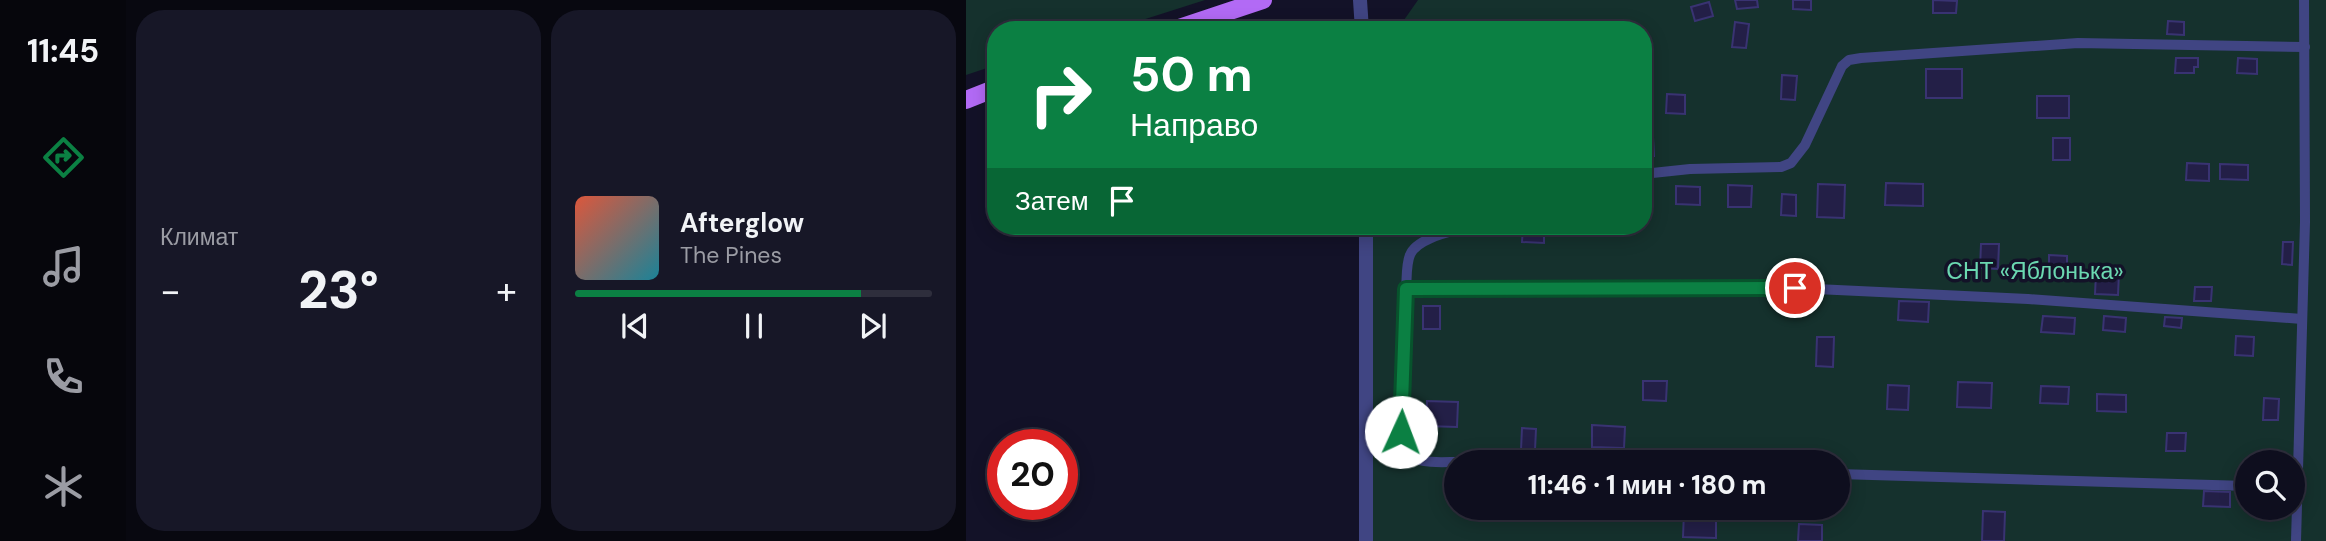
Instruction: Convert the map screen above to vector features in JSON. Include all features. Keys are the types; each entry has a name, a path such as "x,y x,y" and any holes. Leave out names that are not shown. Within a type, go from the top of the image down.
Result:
{"main road":[{"path":"1200,21 1264,0"},
{"path":"966,100 987,92"}],"street":[{"path":"1360,0 1361,21"},
{"path":"1366,235 1366,541"}],"lane":[{"path":"2297,450 2302,319 2304,0"},
{"path":"1652,173 1740,166 1781,167 1791,163 1805,145 1842,66 1849,60 2078,43 2305,47"},
{"path":"1441,235 1416,247 1409,255 1403,448 1411,457 1422,461 1444,462"},
{"path":"1406,289 1795,288 2028,299 2302,319"},
{"path":"1850,474 2235,486"},
{"path":"2296,520 2296,541"}],"green space":[{"path":"966,0 1205,0 1139,21 987,21 987,68 966,75"},
{"name":"СНТ «Яблонька»","path":"1418,0 2326,0 2326,541 1366,541 1366,235 1652,235 1652,21 1403,21"}],"building":[{"path":"1735,0 1757,0 1758,7 1737,9"},
{"path":"1793,0 1811,0 1811,10 1793,9"},
{"path":"1933,0 1957,1 1956,13 1933,13"},
{"path":"1709,2 1713,16 1695,21 1691,7"},
{"path":"2168,21 2184,22 2184,35 2167,34"},
{"path":"1735,22 1749,24 1746,48 1732,47"},
{"path":"2176,58 2198,58 2198,67 2194,67 2194,73 2175,73"},
{"path":"2238,58 2257,59 2257,74 2237,73"},
{"path":"1926,69 1962,69 1962,98 1926,98"},
{"path":"1782,75 1797,76 1795,100 1781,99"},
{"path":"1667,94 1685,95 1685,114 1666,113"},
{"path":"2037,96 2069,96 2069,118 2037,118"},
{"path":"2053,138 2070,138 2070,160 2053,160"},
{"path":"2187,163 2209,164 2209,181 2186,180"},
{"path":"2220,164 2248,165 2248,180 2220,179"},
{"path":"1886,183 1923,184 1923,206 1885,205"},
{"path":"1818,184 1845,185 1844,218 1817,217"},
{"path":"1728,185 1752,186 1751,207 1728,207"},
{"path":"1676,186 1700,187 1700,205 1676,204"},
{"path":"1782,194 1796,195 1796,216 1781,215"},
{"path":"1522,235 1544,235 1544,243 1522,242"},
{"path":"2283,242 2293,242 2292,265 2282,264"},
{"path":"1981,244 1999,244 1998,269 1980,268"},
{"path":"2049,255 2067,256 2067,274 2049,274"},
{"path":"2096,273 2119,273 2118,295 2095,294"},
{"path":"2195,287 2212,287 2211,301 2194,301"},
{"path":"1899,301 1929,302 1928,322 1898,320"},
{"path":"1423,306 1440,306 1440,329 1423,329"},
{"path":"2043,316 2075,318 2074,334 2041,332"},
{"path":"2104,316 2126,318 2125,332 2103,330"},
{"path":"2165,317 2182,318 2181,328 2164,326"},
{"path":"2236,336 2254,337 2253,356 2235,355"},
{"path":"1817,337 1834,337 1833,367 1816,366"},
{"path":"1643,381 1667,381 1666,401 1643,400"},
{"path":"1958,382 1992,383 1991,408 1957,407"},
{"path":"1888,385 1909,386 1908,410 1887,409"},
{"path":"2041,386 2069,387 2068,404 2040,403"},
{"path":"2097,394 2126,395 2126,412 2097,411"},
{"path":"2264,398 2279,399 2278,420 2263,420"},
{"path":"1427,401 1458,402 1457,427 1426,426"},
{"path":"1592,425 1625,427 1624,448 1592,447"},
{"path":"1522,428 1536,429 1535,450 1521,450"},
{"path":"2167,433 2186,433 2185,451 2166,451"},
{"path":"2204,491 2230,492 2230,507 2203,506"},
{"path":"1983,511 2005,512 2004,541 1982,541"},
{"path":"1684,520 1716,520 1716,538 1683,537"},
{"path":"1799,524 1822,525 1822,541 1798,541"}],"route":[{"path":"1401,432 1406,289 1795,288"}]}
